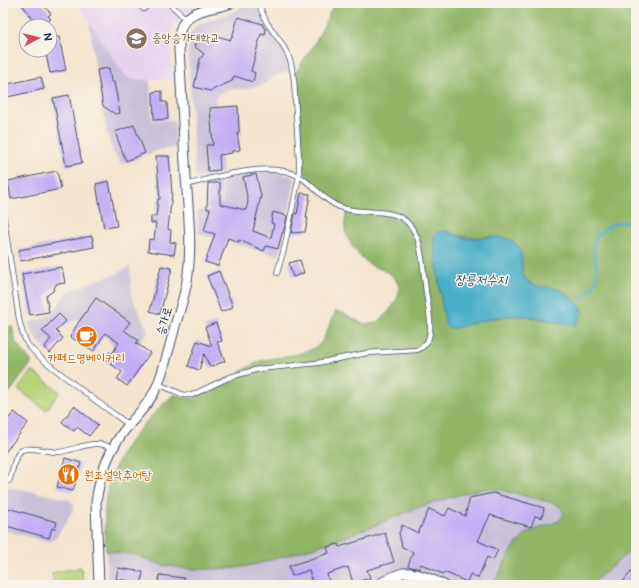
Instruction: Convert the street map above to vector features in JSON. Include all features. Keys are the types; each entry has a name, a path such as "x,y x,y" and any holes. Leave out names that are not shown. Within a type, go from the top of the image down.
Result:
{"street":[{"path":"186,19 194,13 231,3"},
{"name":"승가로","path":"99,585 96,503 102,476 113,448 121,435 149,402 158,384 187,282 189,249 179,38 180,30 186,19"},
{"path":"377,585 397,574 408,572 444,585"}],"lane":[{"path":"137,3 144,9 150,3"},
{"path":"169,3 186,19"},
{"path":"259,3 267,23 288,55 292,67 300,165 300,176 284,249 277,273"},
{"path":"158,384 184,395 192,395 228,378 259,369 312,363 367,353 411,351 422,348 429,336 430,321 420,250 416,236 408,222 402,218 395,215 341,208 326,198 300,176 280,170 257,170 226,175 186,185"},
{"path":"3,213 21,331 24,339 34,352 129,425"},
{"path":"3,483 10,481 18,454 25,449 57,452 93,444 113,448"}],"shaded area":[{"name":"중앙승가대학교","path":"77,3 207,3 186,12 174,25 171,43 172,79 139,80 128,78 124,74"},
{"path":"246,3 256,3 264,23 285,55 289,71 275,76 262,85 246,89 229,89 217,96 215,102 217,105 239,104 242,135 220,136 223,173 196,179 188,51 190,34 201,23 234,12"},
{"path":"89,22 128,78 150,80 152,121 174,120 175,148 158,150 122,165 113,151 107,134"},
{"path":"267,172 291,176 295,180 279,256 200,234 198,232 197,212 200,210 218,212 222,209 222,179"},
{"path":"130,266 132,297 148,331 126,362 112,351 112,345 108,339 80,320 76,320 65,325 58,330 43,346 35,337 29,323 43,318 54,311 66,293 117,273"},
{"path":"3,486 71,500 75,506 65,524 52,541 44,541 3,530"},
{"path":"481,489 497,489 554,503 562,509 563,513 562,517 558,521 531,531 523,537 507,558 494,585 108,585 106,551 136,555 162,565 191,569 246,567 322,545 417,508"},
{"path":"633,548 636,548 636,585 590,585 603,573"}],"green space":[{"path":"334,3 636,3 636,548 630,551 590,585 494,585 506,560 517,543 530,532 557,522 563,515 563,510 554,503 497,489 481,489 451,497 417,508 322,545 257,564 237,568 191,569 174,567 162,565 136,555 106,551 106,496 109,482 115,468 130,442 139,430 173,395 195,398 260,361 298,354 312,349 319,345 323,340 336,311 365,324 376,323 386,314 397,299 399,288 394,277 364,260 351,245 346,234 345,227 347,210 314,185 309,180 304,169 296,73 315,43","holes":["447,231 464,237 496,237 510,240 519,254 524,276 529,282 537,286 561,290 580,306 570,324 519,316 506,316 491,319 441,299 434,237"]},
{"path":"12,326 16,343 31,361 31,364 3,401 3,328"},
{"path":"32,371 60,392 46,410 18,389"},
{"path":"81,567 84,584 54,585 52,573"}],"water":[{"name":"장릉저수지","path":"443,231 466,238 496,237 511,240 520,250 522,271 529,282 536,285 561,290 580,306 582,313 577,324 574,325 526,316 511,316 455,328 449,328 446,326 434,242 436,233"}],"building":[{"path":"21,3 42,3 51,14 48,16 50,18 32,18"},
{"path":"238,17 263,24 263,27 266,29 265,35 261,34 251,71 255,73 253,82 234,76 232,81 210,91 194,87 200,59 204,54 194,46 203,35 212,42 217,36 231,40"},
{"path":"58,37 66,70 50,73 47,58 58,58"},
{"path":"109,68 111,82 114,82 120,113 115,114 103,106 97,70"},
{"path":"41,77 44,89 3,98 3,85"},
{"path":"162,91 162,102 167,102 168,119 154,120 153,92"},
{"path":"69,95 82,163 66,166 53,98"},
{"path":"238,106 239,132 237,133 240,150 219,155 220,170 208,171 206,145 213,145 210,108"},
{"path":"134,125 145,153 126,161 115,132"},
{"path":"156,156 169,156 172,193 168,229 171,230 170,242 176,243 174,255 148,251 149,239 154,240 156,223 151,223 151,216 156,216 158,199 160,199"},
{"path":"57,171 61,189 11,199 8,181"},
{"path":"256,174 261,196 253,231 271,238 274,224 271,223 273,212 287,216 278,249 266,246 264,251 239,240 239,242 228,238 218,266 205,262 215,234 204,231 210,209 207,209 208,183 220,183 220,204 246,210 248,201 243,177"},
{"path":"109,181 117,226 104,228 96,184"},
{"path":"301,193 310,194 305,232 291,233 295,213 297,214"},
{"path":"92,236 94,247 21,261 19,250"},
{"path":"300,260 304,273 293,277 289,263"},
{"path":"161,266 172,268 160,314 150,311"},
{"path":"62,267 65,283 56,284 53,291 46,296 49,312 30,315 22,274"},
{"path":"219,271 233,307 221,312 207,276"},
{"path":"96,298 130,322 124,330 138,340 136,343 150,353 127,386 117,379 122,372 104,359 109,352 112,354 119,343 105,333 94,351 70,337"},
{"path":"59,314 66,321 56,331 63,338 50,353 44,348 51,339 42,331"},
{"path":"216,323 222,341 217,342 225,361 210,367 204,354 199,370 188,366 197,341 212,346 205,327"},
{"path":"74,406 98,425 89,436 77,427 74,431 62,422"},
{"path":"14,412 28,423 3,455 3,426"},
{"name":"원조설악추어탕","path":"65,458 81,463 73,491 57,487"},
{"path":"493,493 544,508 542,518 535,516 531,527 490,515 478,541 498,550 493,560 487,557 478,578 470,574 467,582 444,572 443,574 421,564 420,569 408,566 413,552 402,547 399,533 402,525 418,533 429,509 445,516 449,508 465,516 470,498"},
{"path":"4,507 57,522 55,529 52,528 49,538 3,525"},
{"path":"385,533 394,562 367,570 370,578 353,583 348,567 327,574 330,585 313,585 309,570 292,576 289,566 329,553 327,547 338,544 339,547"},
{"path":"636,566 636,585 620,585"},
{"path":"118,568 143,572 141,583 116,579"},
{"path":"159,575 184,578 183,585 158,585"}],"waterway":[{"path":"571,301 588,293 592,289 595,282 597,275 593,247 597,236 612,225 620,222 636,220"}],"place":[{"name":"중앙승가대학교","path":"136,38"},
{"name":"카페드명베이커리","path":"86,337"},
{"name":"원조설악추어탕","path":"69,475"}]}
